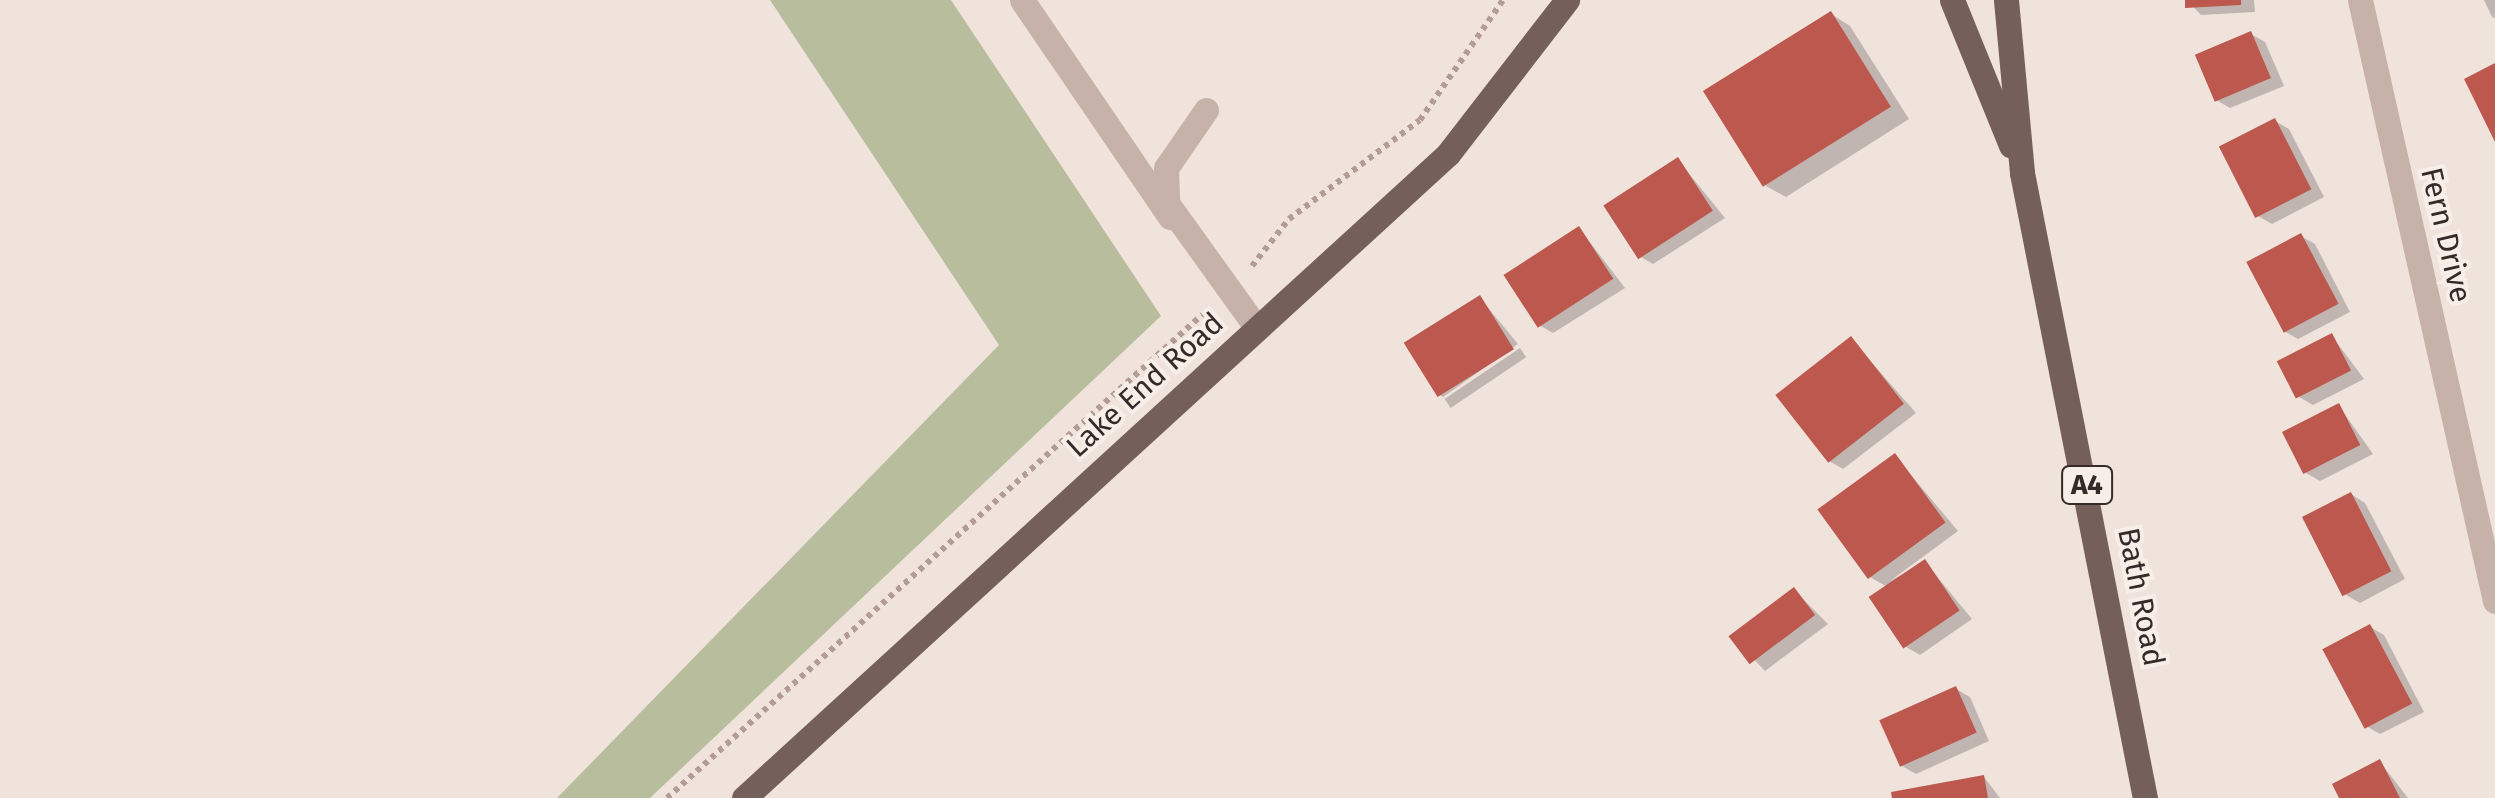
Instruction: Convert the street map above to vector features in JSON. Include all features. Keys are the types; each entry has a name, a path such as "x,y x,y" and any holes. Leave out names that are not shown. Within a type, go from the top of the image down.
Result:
{"main road":[{"name":"Lake End Road","path":"744,798 1448,154 1567,0"},
{"name":"Bath Road","path":"1952,0 2022,173"},
{"name":"Bath Road","path":"2006,0 2022,173 2145,798"}],"street":[{"path":"1022,0 1170,217 1256,326"},
{"name":"Fern Drive","path":"2360,0 2495,601"},
{"path":"1170,217 1166,168 1206,110"}],"path":[{"path":"667,798 1228,290 1289,219 1420,120 1503,0"}],"green space":[{"path":"770,0 951,0 1161,316 650,798 557,798 999,345"}],"building":[{"path":"2185,0 2241,0 2241,5 2185,8"},
{"path":"1831,11 1891,107 1763,187 1703,91"},
{"path":"2251,31 2271,78 2215,102 2195,55"},
{"path":"2495,63 2495,142 2464,79"},
{"path":"2275,118 2311,189 2255,218 2219,147"},
{"path":"1678,157 1713,211 1638,259 1603,205"},
{"path":"1579,226 1613,279 1538,328 1504,275"},
{"path":"2301,233 2339,304 2284,333 2246,262"},
{"path":"1480,295 1514,349 1438,397 1404,343"},
{"path":"2332,333 2351,370 2296,399 2277,361"},
{"path":"1851,336 1904,404 1828,463 1775,395"},
{"path":"2339,403 2360,445 2303,474 2282,432"},
{"path":"1895,453 1946,523 1868,579 1817,509"},
{"path":"2351,492 2391,571 2342,596 2302,517"},
{"path":"1925,559 1960,610 1903,648 1869,597"},
{"path":"1794,587 1815,615 1750,664 1729,636"},
{"path":"2370,624 2412,703 2365,729 2322,649"},
{"path":"1956,686 1977,733 1900,767 1879,720"},
{"path":"2380,759 2400,798 2339,798 2332,784"},
{"path":"1984,775 1988,798 1892,798 1891,792"}]}
